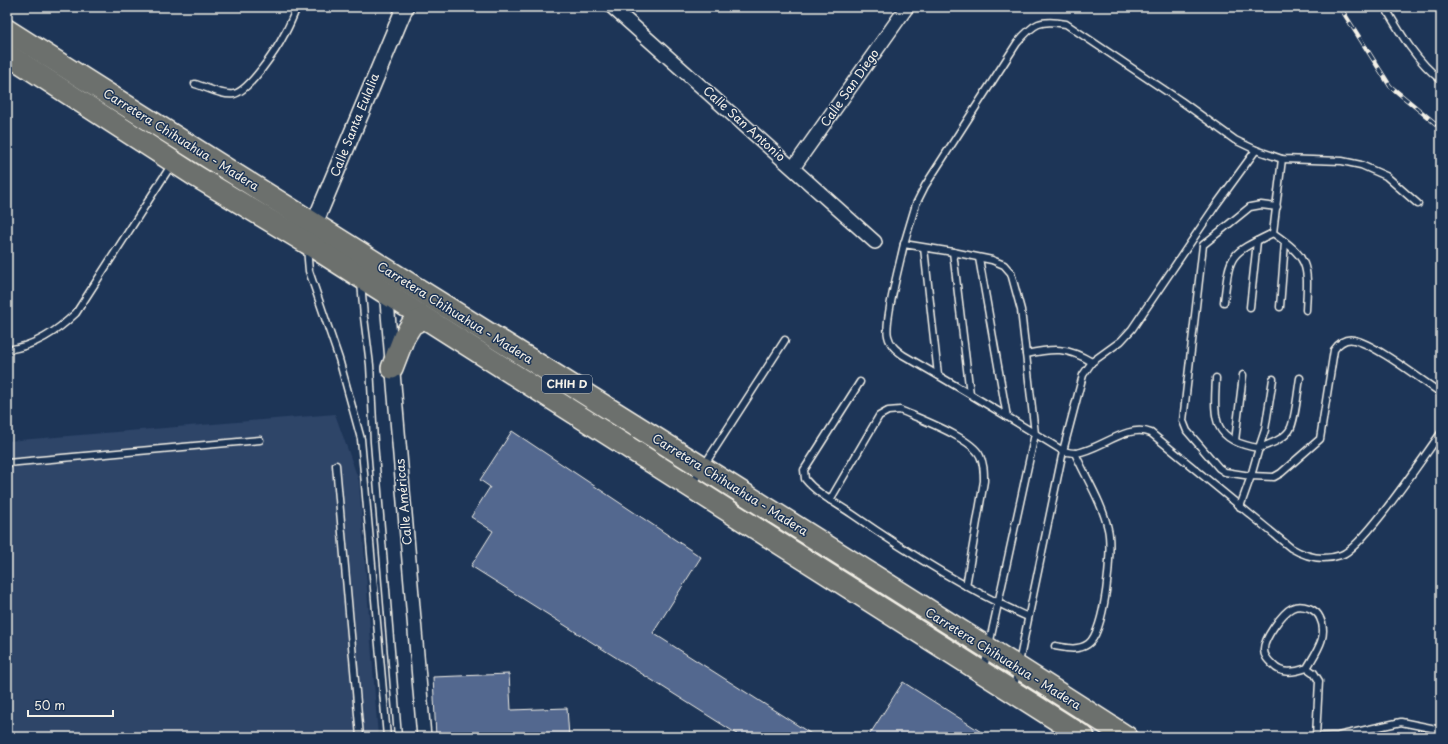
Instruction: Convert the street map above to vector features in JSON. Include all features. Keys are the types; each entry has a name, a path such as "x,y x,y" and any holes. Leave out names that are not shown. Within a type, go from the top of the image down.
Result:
{"highway":[{"name":"Carretera Chihuahua - Madera","path":"10,40 314,223 360,265 386,294 1084,737"},
{"name":"Carretera Chihuahua - Madera","path":"10,40 174,161 307,243 360,265 384,268 807,533 1127,737"},
{"path":"392,368 404,337 412,324 424,318"},
{"path":"800,558 805,555 810,548 807,533"},
{"path":"833,578 834,565 846,559"}],"street":[{"name":"Calle Santa Eulalia","path":"307,243 314,223 405,7"},
{"name":"Calle San Antonio","path":"612,7 875,242"},
{"name":"Calle San Diego","path":"792,168 907,7"},
{"name":"Calle Américas","path":"384,268 424,737"}],"lane":[{"path":"195,84 226,94 240,92 247,86 276,48 285,34 297,7"},
{"path":"1385,7 1412,50 1426,68 1441,80"},
{"path":"1418,204 1386,176 1361,165 1342,161 1282,159 1256,150 1235,140 1181,101 1066,24 1051,21 1040,22 1030,28 1017,43 925,186 916,204 904,244 887,328 888,336 895,349 902,355 970,394 1063,451 1075,453 1130,433 1143,430 1151,434 1291,548 1302,554 1313,557 1341,555 1350,549 1370,530 1441,433"},
{"path":"1013,692 1063,451 1083,375 1092,362 1121,341 1132,329 1216,205 1256,150"},
{"path":"1273,233 1282,159"},
{"path":"7,350 34,343 49,335 62,326 76,313 174,161"},
{"path":"1277,207 1261,205 1250,207 1204,245 1184,414 1184,428 1219,468 1225,472 1251,476 1274,477 1281,474 1317,442 1322,433 1334,350 1340,343 1347,340 1355,340 1373,348 1441,393"},
{"path":"1224,302 1228,270 1232,258 1236,252 1273,233"},
{"path":"1273,233 1299,254 1305,263 1308,273 1306,310"},
{"path":"1250,307 1257,241"},
{"path":"1280,307 1285,242"},
{"path":"307,243 309,272 339,359 361,439 387,737"},
{"path":"904,244 953,252 1004,265 1011,273 1021,310 1035,434 983,672"},
{"path":"924,248 938,375"},
{"path":"953,252 970,394"},
{"path":"979,258 1008,417"},
{"path":"360,265 370,365 374,442 398,737"},
{"path":"690,487 785,340"},
{"path":"1026,354 1055,349 1068,351 1092,362"},
{"path":"1234,441 1243,375"},
{"path":"1216,378 1214,411 1216,421 1224,432 1234,441 1259,448 1274,443 1284,436 1292,427 1300,378"},
{"path":"1240,507 1265,430 1273,379"},
{"path":"860,382 804,470 804,476 808,483 830,500 914,556 999,604 1028,617"},
{"path":"830,500 879,416 888,411 900,410 970,443 980,456 984,470 984,481 966,586"},
{"path":"7,464 260,440"},
{"path":"1055,646 1072,649 1089,644 1093,639 1100,617 1109,575 1109,531 1100,504 1075,453"},
{"path":"336,465 360,737"},
{"path":"1302,605 1319,615 1324,625 1324,635 1319,648 1307,668 1288,673 1275,667 1265,657 1264,650 1265,643 1280,619 1291,608 1302,605"},
{"path":"1307,668 1314,673 1319,681 1314,737 1365,734 1389,723 1401,722 1439,730 1437,737"}],"shaded area":[{"path":"335,414 359,481 378,737 7,737 7,441"}],"building":[{"path":"512,431 701,557 653,633 816,737 742,737 471,566 493,531 471,517 490,487 480,480"},
{"path":"509,674 511,710 567,708 569,737 436,737 433,677"},
{"path":"903,682 989,737 868,737"}],"railway":[{"path":"1340,7 1390,86 1441,128"}]}
